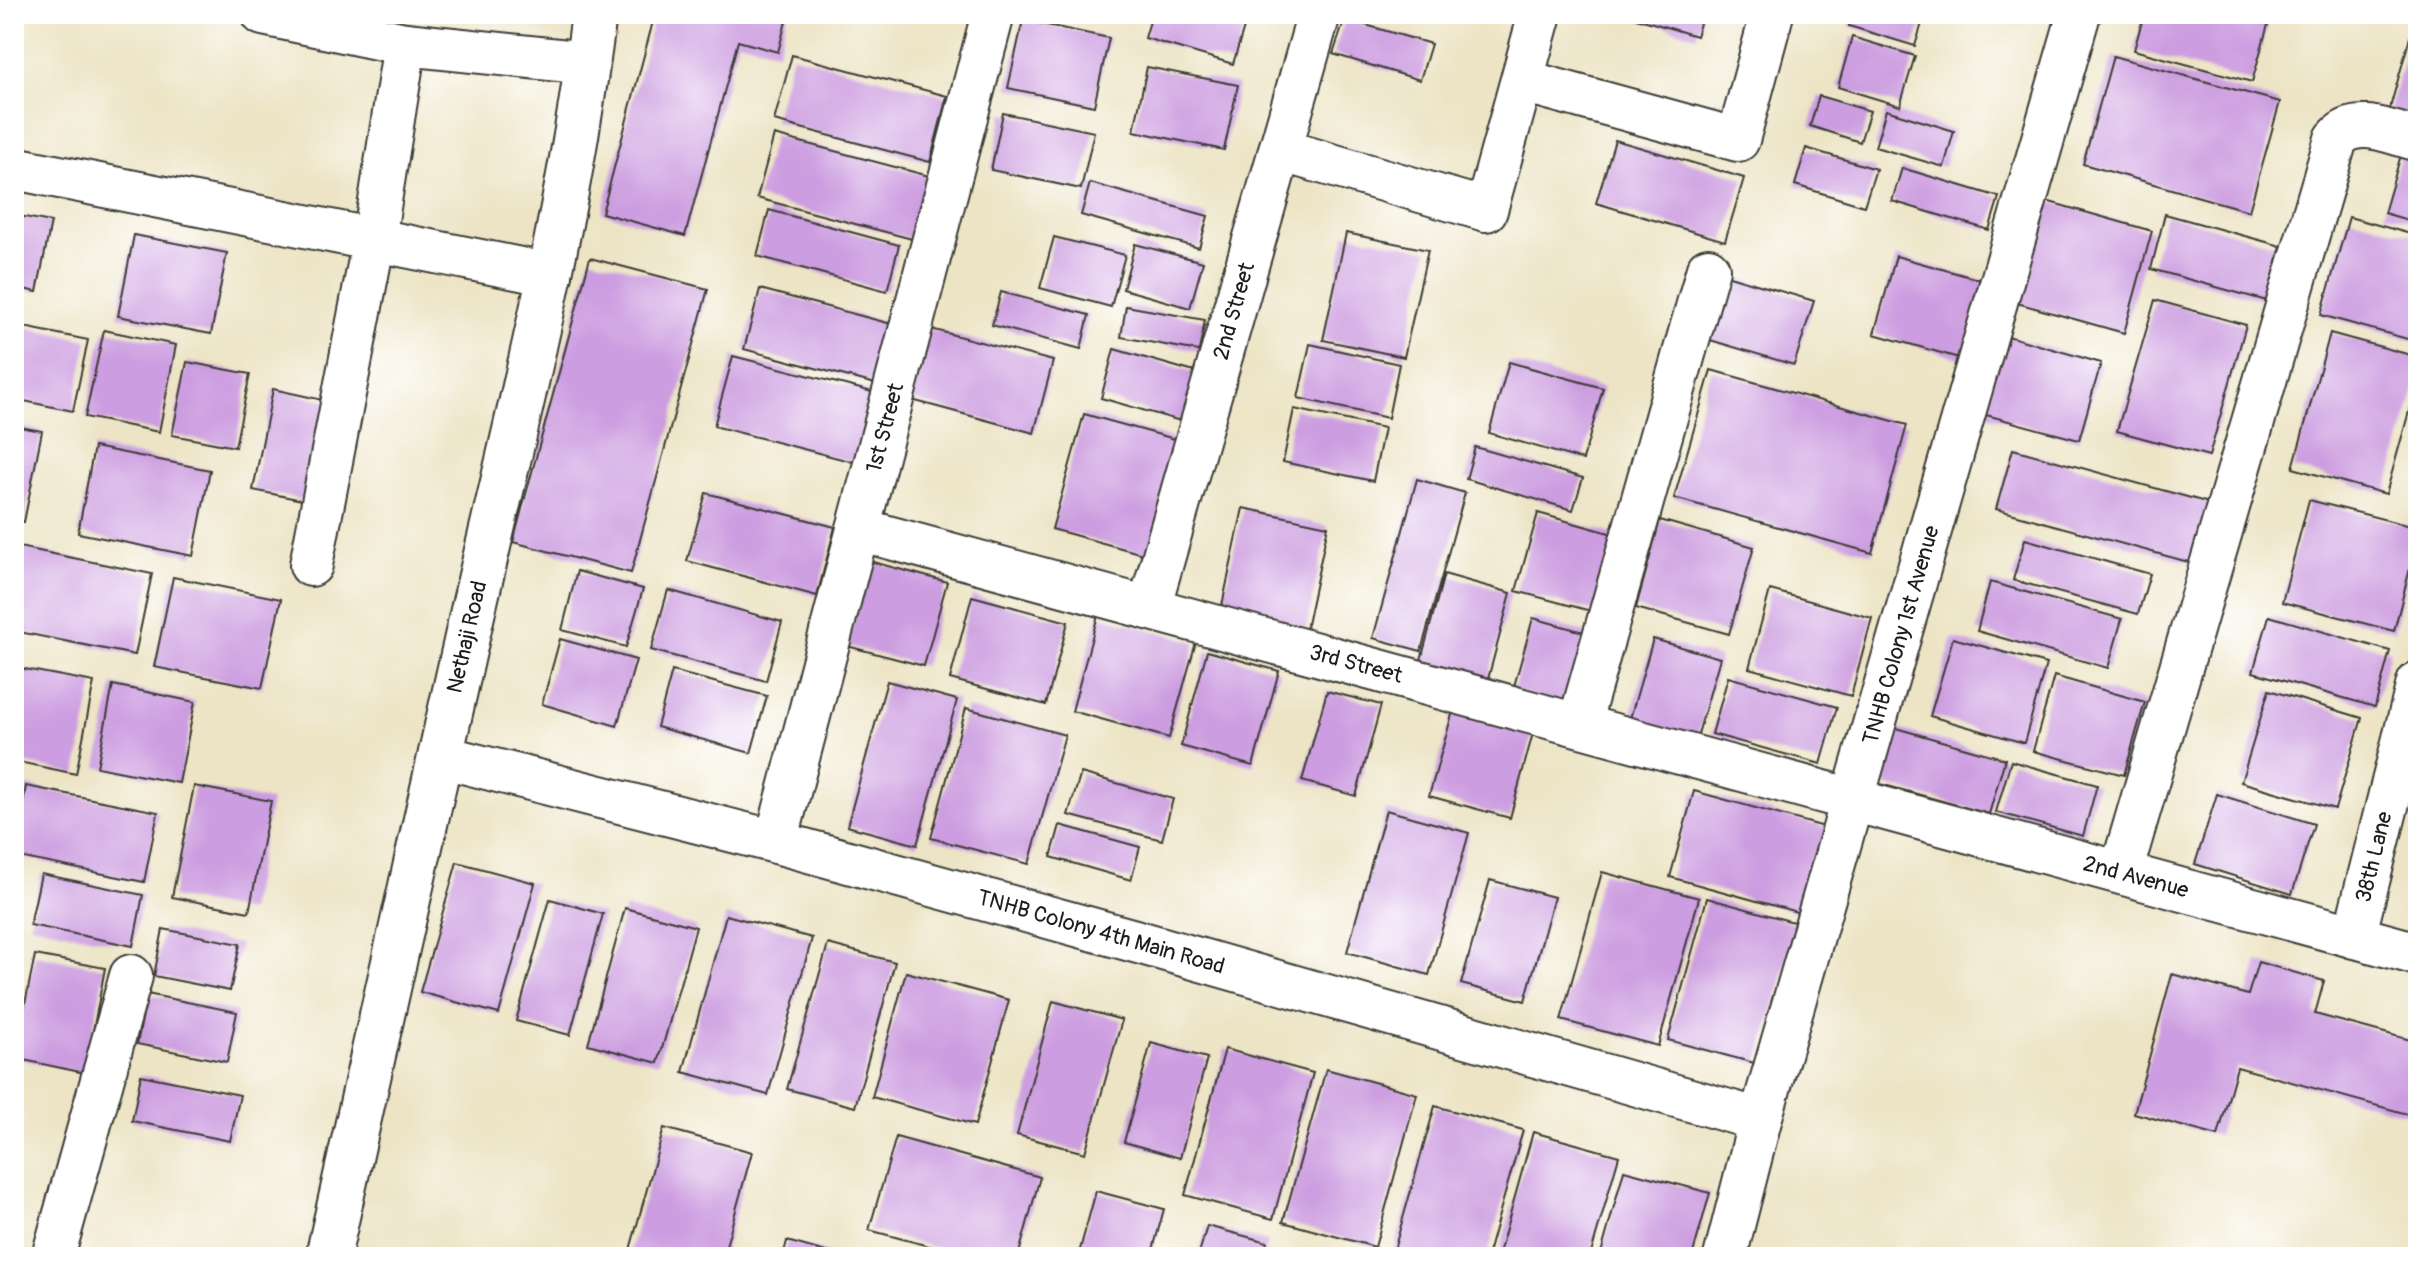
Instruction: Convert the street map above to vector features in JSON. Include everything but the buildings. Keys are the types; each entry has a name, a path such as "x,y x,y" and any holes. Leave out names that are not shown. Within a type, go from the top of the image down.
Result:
{"street":[{"path":"263,14 405,44 588,63"},
{"name":"Nethaji Road","path":"328,1257 551,275 594,14"},
{"name":"1st Street","path":"776,842 993,14"},
{"name":"2nd Street","path":"1149,608 1319,14"},
{"path":"1280,150 1486,210 1540,14"},
{"path":"1523,81 1738,140 1772,14"},
{"name":"TNHB Colony 1st Avenue","path":"1725,1257 1760,1120 2079,14"},
{"path":"311,565 374,239 405,44"},
{"path":"2121,872 2336,139 2343,131 2356,126 2418,140"},
{"path":"14,168 551,275"},
{"path":"1579,725 1708,269"},
{"name":"3rd Street","path":"858,529 1853,802"},
{"name":"38th Lane","path":"2354,937 2418,683"},
{"name":"TNHB Colony 4th Main Road","path":"440,756 776,842 1760,1120"},
{"name":"2nd Avenue","path":"1853,802 2418,954"},
{"path":"53,1257 131,976"}]}
